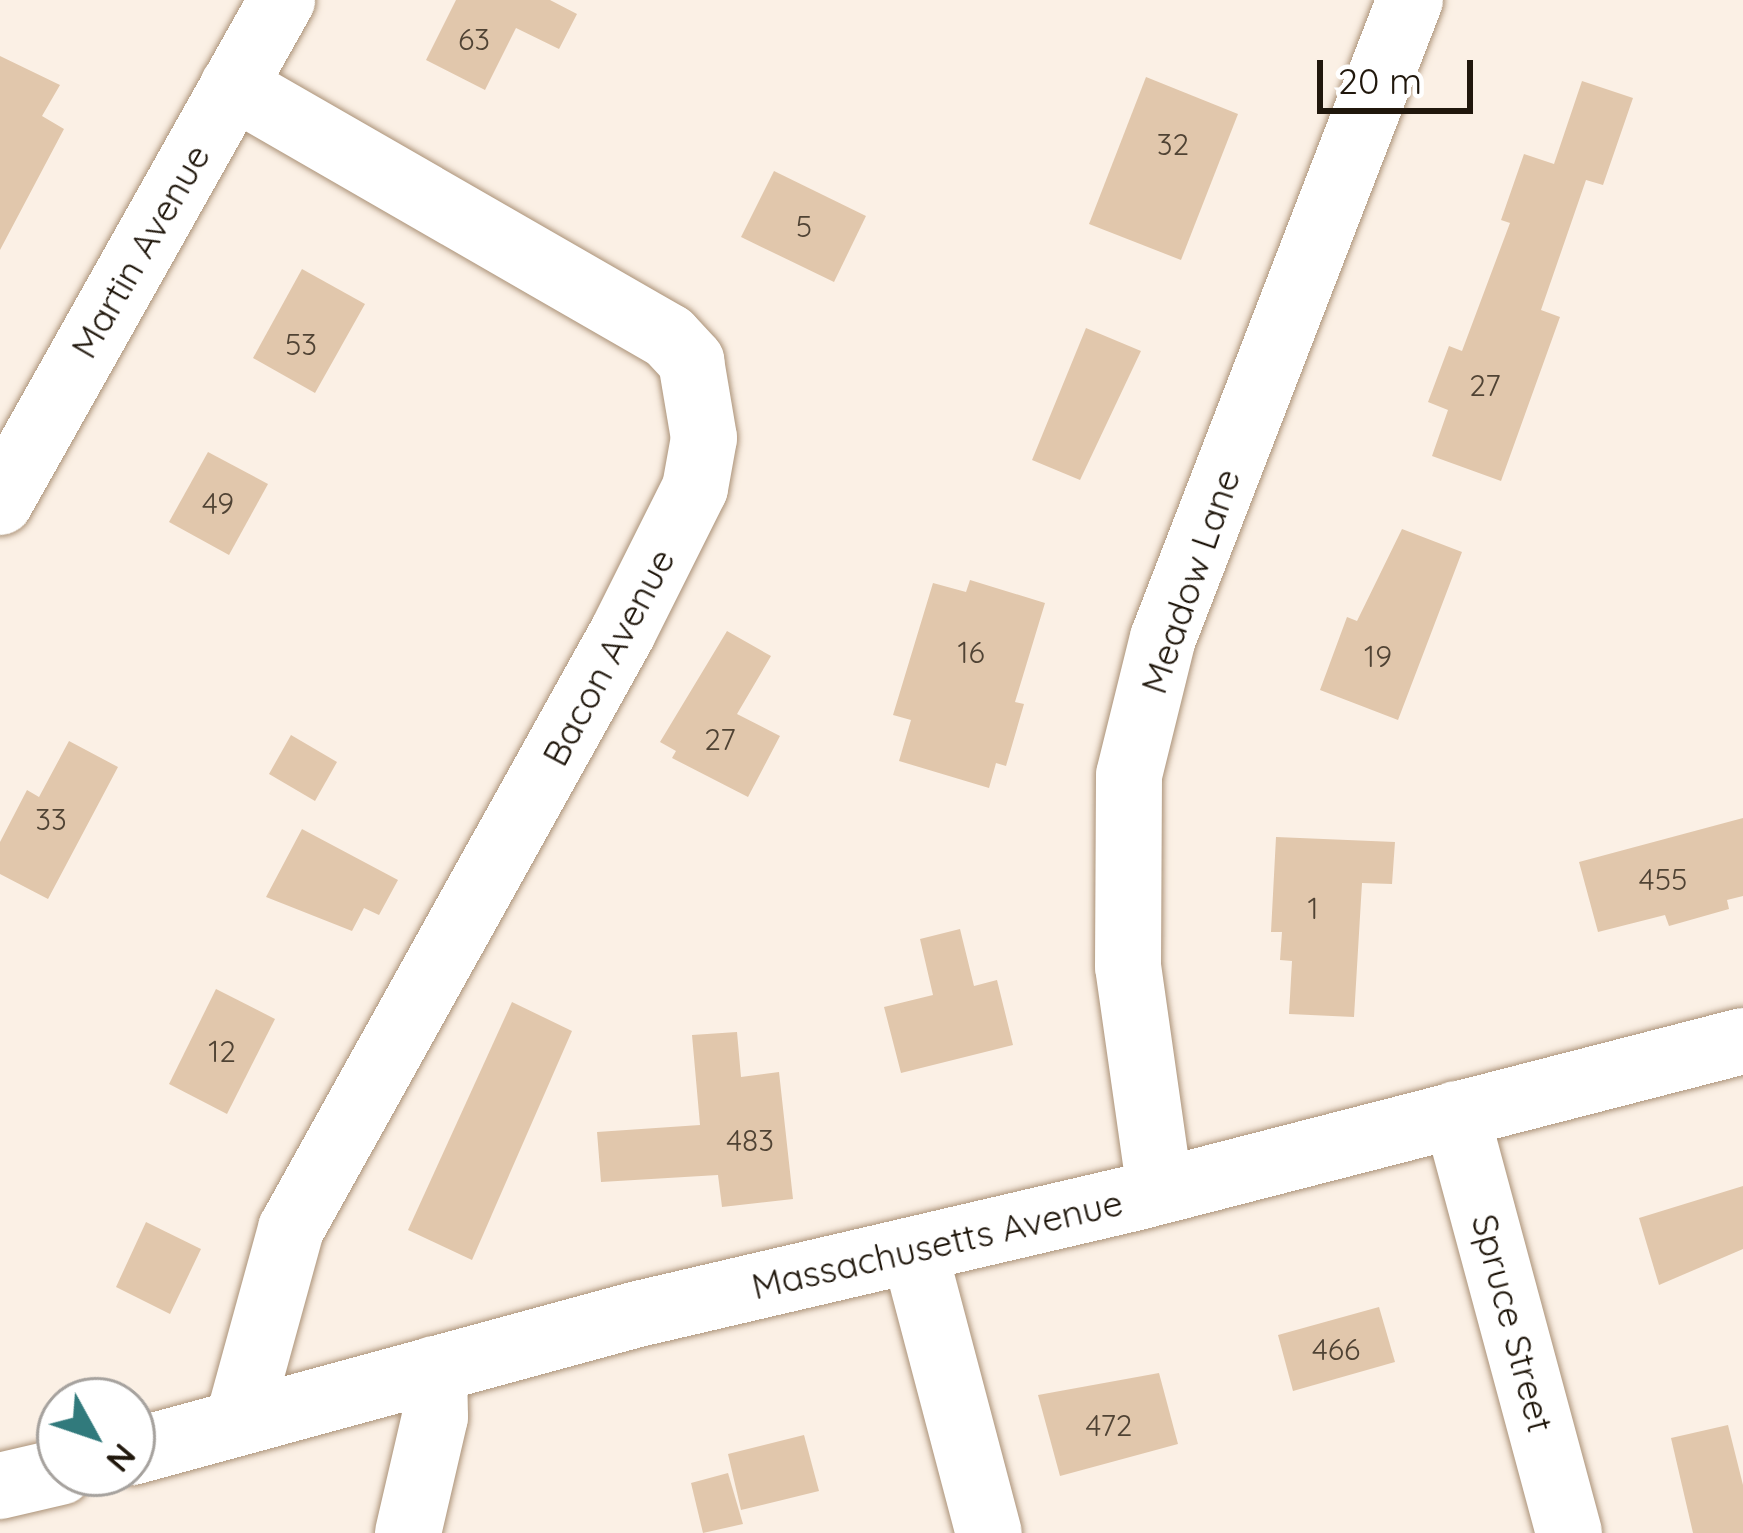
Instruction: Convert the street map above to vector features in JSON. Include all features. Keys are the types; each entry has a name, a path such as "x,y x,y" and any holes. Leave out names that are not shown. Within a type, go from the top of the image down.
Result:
{"street":[{"name":"Martin Avenue","path":"0,502 282,0"},
{"name":"Meadow Lane","path":"1160,1191 1128,968 1129,775 1163,638 1410,0"},
{"name":"Bacon Avenue","path":"233,86 669,337 691,361 704,438 695,488 623,632 291,1229 238,1423"},
{"name":"Massachusetts Avenue","path":"156,1445 434,1369 1160,1191 1743,1041"},
{"name":"Spruce Street","path":"1456,1114 1570,1533"},
{"path":"914,1250 989,1533"},
{"path":"408,1533 435,1417 434,1369"},
{"path":"0,1486 36,1478"}],"building":[{"path":"456,0 550,0 577,14 559,49 516,28 485,90 426,60"},
{"path":"0,56 60,85 42,116 64,129 0,250"},
{"path":"1146,77 1238,114 1181,260 1089,224"},
{"path":"1582,81 1633,98 1603,185 1586,180 1541,310 1560,317 1501,481 1432,456 1448,410 1428,402 1449,346 1462,351 1510,223 1501,220 1524,154 1554,164"},
{"path":"774,171 866,216 834,282 741,237"},
{"path":"302,269 365,304 315,393 253,358"},
{"path":"1086,328 1141,351 1080,480 1032,460"},
{"path":"208,452 268,484 229,555 169,522"},
{"path":"1402,529 1462,552 1398,720 1320,690 1347,617 1357,621"},
{"path":"970,580 1045,603 1015,702 1024,704 1006,766 996,763 989,788 899,761 911,720 893,715 933,583 966,592"},
{"path":"727,631 771,656 737,714 780,736 748,797 672,758 676,751 660,742"},
{"path":"291,735 337,762 315,801 269,774"},
{"path":"69,741 118,767 48,899 0,874 0,842 27,790 39,797"},
{"path":"1743,818 1743,896 1727,900 1729,909 1669,926 1665,915 1598,932 1579,862"},
{"path":"302,829 398,880 379,915 364,908 352,931 266,897"},
{"path":"1276,837 1395,842 1392,884 1362,883 1354,1017 1289,1014 1292,961 1280,960 1282,932 1271,932"},
{"path":"960,929 974,986 997,980 1013,1045 901,1073 884,1007 933,995 920,939"},
{"path":"216,989 275,1019 227,1114 169,1084"},
{"path":"512,1002 572,1031 472,1260 408,1230"},
{"path":"737,1032 741,1077 779,1072 793,1199 722,1207 718,1175 601,1182 597,1132 700,1125 692,1035"},
{"path":"1743,1186 1743,1249 1659,1285 1639,1218"},
{"path":"146,1222 201,1249 170,1314 116,1287"},
{"path":"1379,1307 1395,1362 1293,1391 1278,1335"},
{"path":"1159,1373 1178,1444 1060,1476 1038,1395"},
{"path":"1728,1425 1743,1485 1743,1533 1693,1533 1671,1438"},
{"path":"804,1435 819,1491 741,1510 728,1454"},
{"path":"728,1473 743,1524 703,1533 691,1483"}]}
